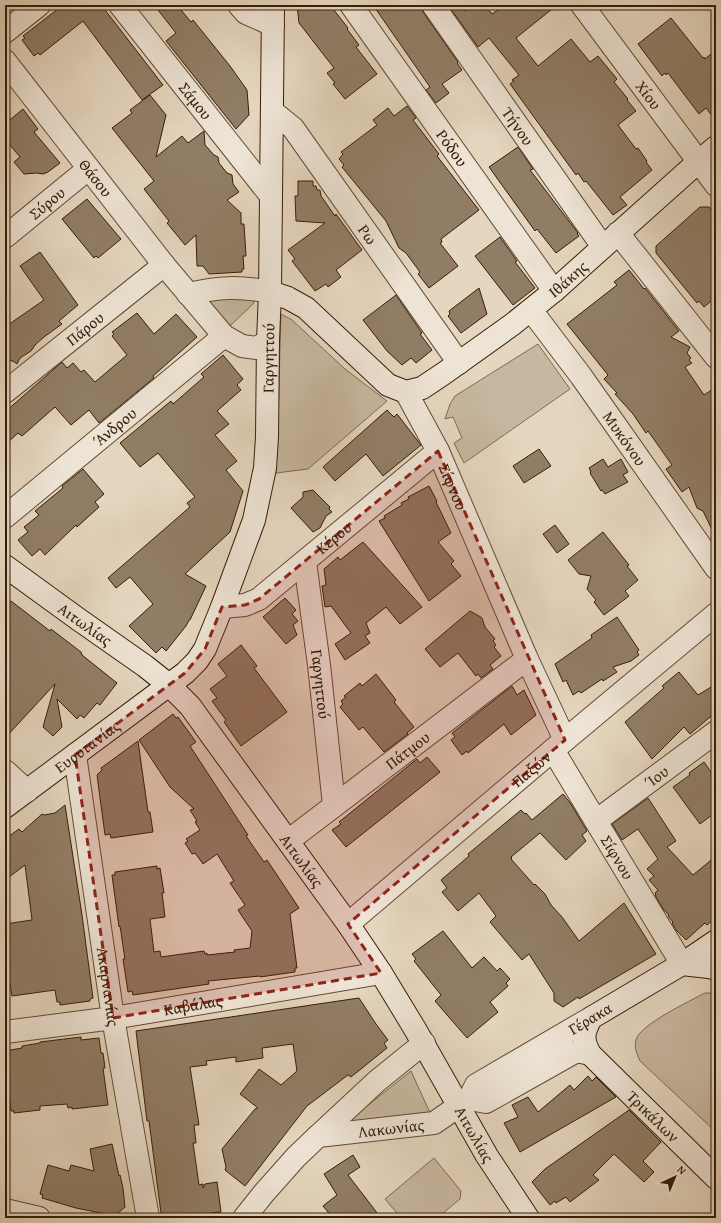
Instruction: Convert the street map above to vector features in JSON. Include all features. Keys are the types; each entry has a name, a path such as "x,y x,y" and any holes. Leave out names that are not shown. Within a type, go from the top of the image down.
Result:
{"street":[{"path":"5,32 39,5"},
{"name":"Σάμου","path":"120,5 271,196"},
{"path":"239,5 246,13 273,15"},
{"name":"Ρόδου","path":"351,5 554,291"},
{"name":"Τήνου","path":"433,5 610,240 716,356"},
{"name":"Χίου","path":"582,5 716,185"},
{"name":"Γαργηττού","path":"169,685 185,673 197,661 205,649 254,520 265,468 270,292 273,15"},
{"name":"Θάσου","path":"7,66 164,265 224,336 242,346 257,348 268,341"},
{"name":"Ρω","path":"272,111 293,128 459,363"},
{"name":"Ιθάκης","path":"406,392 422,388 459,363 531,310 716,147"},
{"name":"Σύρου","path":"5,237 88,169"},
{"name":"Πάρου","path":"5,392 164,265"},
{"path":"188,294 214,288 250,288 270,292 288,298 306,308 388,385 406,392"},
{"name":"Μυκόνου","path":"531,310 581,376 716,568"},
{"name":"Άνδρου","path":"5,517 224,336"},
{"name":"Σίφνου","path":"406,392 438,451 527,659 559,745 596,821 682,964"},
{"name":"Κέρου","path":"222,607 245,605 260,599 438,451"},
{"name":"Γαργηττού","path":"305,562 319,665 334,805"},
{"name":"Αιτωλίας","path":"5,566 78,620 145,666 169,685 190,706 348,924 464,1103 487,1156 528,1218"},
{"name":"Παξών","path":"348,924 716,614"},
{"name":"Πάτμου","path":"288,841 527,659"},
{"name":"Ευρυτανίας","path":"5,807 169,685"},
{"name":"Ίου","path":"596,821 716,732"},
{"name":"Ακαρνανίας","path":"75,755 113,1018 148,1218"},
{"path":"5,771 27,791"},
{"name":"Γέρακα","path":"464,1103 476,1085 682,964 716,941"},
{"path":"682,964 716,969"},
{"name":"Καβάλας","path":"5,1032 113,1018 380,973"},
{"path":"590,1054 584,1039 584,1031 591,1018"},
{"name":"Λακωνίας","path":"244,1218 296,1157 377,1081 424,1043"},
{"name":"Γέρακα","path":"464,1103 486,1102 575,1052 590,1054"},
{"name":"Τρικάλων","path":"590,1054 716,1178"},
{"name":"Λακωνίας","path":"318,1136 434,1123 464,1103"},
{"path":"5,1210 39,1218"}],"highlighted area":[{"path":"438,451 565,740 348,924 381,973 113,1018 75,755 185,673 205,649 222,607 245,605 259,599"}],"shaded area":[{"path":"206,294 255,298 253,304 231,325 228,325 203,301"},
{"path":"281,314 292,320 345,369 387,401 308,469 276,473 278,433"},
{"path":"538,344 570,389 464,463 454,443 462,438 453,417 445,419 450,404 455,396"},
{"path":"705,993 716,993 716,1132 640,1061 635,1046 639,1034 646,1027 677,1007"},
{"path":"411,1071 431,1115 347,1122"},
{"path":"434,1158 461,1191 460,1199 437,1218 401,1218 385,1199"}],"building":[{"path":"63,5 104,5 102,6 163,85 142,100 83,21 40,55 38,53 34,56 22,40 25,38 23,36"},
{"path":"154,5 177,5 191,22 193,20 247,90 249,115 236,129 166,41 176,33"},
{"path":"297,5 330,5 359,45 356,47 377,74 345,99 333,84 335,83 327,73 334,68 299,23"},
{"path":"373,5 421,5 423,12 458,62 457,63 462,70 442,84 449,93 436,103 426,90 430,87"},
{"path":"448,5 459,5 464,11 472,5 485,5 492,14 505,5 557,5 516,38 538,66 571,39 590,62 598,56 617,79 614,82 636,111 618,125 636,149 638,148 652,170 620,197 627,205 613,215 586,181 584,182 578,173 576,175 510,84 514,81 512,80 519,75 489,38 478,47"},
{"path":"671,18 703,58 704,57 705,59 716,50 716,121 706,108 699,114 668,73 666,75 665,73 662,76 638,44"},
{"path":"150,95 166,115 156,157 182,136 188,143 204,131 205,145 214,155 218,157 219,163 227,173 232,175 233,184 239,192 227,200 241,213 241,224 244,224 246,256 243,256 244,269 242,269 242,272 209,274 203,266 197,266 196,235 185,245 167,223 169,221 144,189 154,181 112,128 132,113 130,110"},
{"path":"407,106 416,118 413,120 439,154 437,156 479,210 441,239 442,242 440,243 458,266 429,288 418,274 420,272 406,253 399,248 386,221 342,167 344,165 339,159 343,154 341,152 377,125 373,120 388,108 394,116"},
{"path":"23,109 38,129 34,132 60,163 43,174 24,174 14,162 20,157 5,139 5,124"},
{"path":"518,147 533,169 530,170 578,233 577,234 579,236 556,253 537,229 535,231 489,167"},
{"path":"298,181 313,181 313,186 316,186 317,190 320,190 321,196 335,216 336,214 362,250 336,270 341,277 328,287 326,284 315,291 292,261 295,259 288,250 325,223 296,221 295,196 298,196"},
{"path":"87,199 121,239 98,258 96,256 94,258 62,219"},
{"path":"700,207 709,207 716,215 716,297 704,307 699,301 697,303 656,253 656,246"},
{"path":"500,237 517,261 515,262 535,288 513,305 475,256"},
{"path":"40,252 78,305 59,321 62,324 44,337 31,351 20,358 17,364 11,361 5,353 5,327 44,300 20,266"},
{"path":"629,270 679,331 671,337 690,347 687,353 691,358 689,360 692,363 685,367 704,395 716,387 716,538 703,511 697,508 689,487 682,492 666,469 672,465 648,431 646,433 633,414 615,394 617,393 604,379 608,375 567,324 617,285 614,282"},
{"path":"479,288 487,314 461,333 448,316 450,314 449,311"},
{"path":"396,295 422,333 420,334 432,350 416,363 411,358 402,365 387,351 363,320"},
{"path":"137,313 154,334 176,314 197,337 153,376 154,378 99,423 89,410 71,425 55,407 22,436 18,433 5,445 5,412 62,362 67,368 73,363 81,372 84,370 95,382 127,355 112,336 114,334 112,332"},
{"path":"223,355 243,379 237,385 241,390 217,411 229,424 215,435 237,461 226,470 243,491 230,532 185,574 206,586 190,620 166,651 162,647 156,653 129,626 153,604 130,577 116,588 108,578 190,507 187,503 195,497 158,453 140,467 120,443 171,401 173,404 204,377 201,374"},
{"path":"387,410 394,417 397,414 421,445 383,476 366,454 335,481 323,467"},
{"path":"539,449 551,466 524,483 513,466"},
{"path":"603,459 608,467 621,459 628,472 623,475 628,482 605,494 602,490 601,491 590,473 589,468"},
{"path":"83,469 104,494 95,502 99,507 77,527 76,525 45,555 40,549 32,556 18,540 28,532 24,527 39,515 35,511"},
{"path":"429,486 451,533 438,542 454,561 451,564 461,576 429,601 379,521 385,518 384,516 402,505 401,503 409,499 408,497"},
{"path":"313,490 330,507 329,509 332,512 326,516 320,528 313,532 291,508 303,497 303,492"},
{"path":"555,525 569,544 557,553 543,534"},
{"path":"603,532 629,565 627,566 638,580 625,591 629,596 604,615 594,602 596,600 587,589 591,576 579,574 568,560"},
{"path":"363,542 422,607 400,624 386,607 366,623 370,633 365,636 370,643 345,660 335,644 351,633 331,606 325,607 322,586 326,585 324,569 338,557 340,560"},
{"path":"285,598 296,610 292,614 298,621 293,625 297,635 286,644 263,617"},
{"path":"11,601 50,631 51,629 81,652 82,655 117,683 100,705 97,703 84,718 80,715 77,719 57,699 62,727 53,736 43,727 55,684 5,738 5,609"},
{"path":"470,611 482,618 485,627 495,639 493,641 496,645 494,647 501,656 490,665 493,669 481,678 478,674 476,676 458,653 440,667 425,649"},
{"path":"617,617 639,650 637,652 639,655 631,661 613,667 617,672 603,681 602,679 581,693 579,691 573,695 566,680 563,682 555,664 592,638 591,635"},
{"path":"241,645 257,666 254,668 287,712 241,746 224,722 226,720 212,701 217,698 210,689 227,676 218,664"},
{"path":"679,672 698,695 716,684 716,712 690,734 684,727 652,759 625,722 664,688 662,686"},
{"path":"376,674 396,700 394,702 414,727 407,733 408,734 384,752 363,727 359,730 340,707 343,704 341,701 346,697 344,696 360,683 362,686"},
{"path":"512,686 517,695 524,690 536,715 511,735 504,724 468,753 467,751 462,755 451,740 455,737 452,733"},
{"path":"173,714 176,718 178,717 196,742 190,746 248,835 246,836 264,862 267,860 299,908 290,914 297,968 295,968 295,972 260,977 208,981 209,984 133,995 132,991 128,992 123,959 125,959 112,875 115,875 115,872 157,866 157,869 160,868 164,893 162,893 165,917 150,919 154,952 160,951 161,957 204,951 207,955 235,952 234,950 250,948 252,931 238,910 245,905 230,883 234,881 217,854 203,864 195,853 192,854 185,843 188,841 186,839 200,830 195,822 197,821 190,810 194,809 170,787 139,740"},
{"path":"138,741 148,812 150,812 153,832 111,838 110,834 105,835 97,775 102,770 101,768"},
{"path":"427,757 440,772 346,847 332,830 341,824 339,822 417,759 420,763"},
{"path":"704,762 716,779 716,812 700,824 673,787 690,775 689,773"},
{"path":"563,794 571,804 587,831 582,835 586,841 566,860 540,833 511,857 511,859 534,885 535,884 545,894 551,905 562,917 579,941 624,903 656,954 579,999 578,997 563,1007 554,1001 554,993 529,954 522,960 490,922 496,916 479,893 458,911 442,892 447,888 441,880 469,856 468,854 521,810 532,820"},
{"path":"648,798 676,841 667,847 693,875 716,856 716,917 707,925 705,923 686,940 676,930 672,923 673,922 668,916 669,915 663,909 655,895 658,890 649,880 654,876 647,869 658,859 638,829 622,840 612,824"},
{"path":"65,805 93,998 90,999 90,1001 60,1005 60,1002 57,1002 55,990 12,996 9,979 5,980 5,924 32,920 25,865 5,880 5,839 19,829 22,832 42,814 55,813"},
{"path":"443,931 472,968 484,957 497,971 500,968 510,979 506,983 508,986 490,1002 498,1012 467,1038 435,1001 441,995 414,961 416,959 412,954"},
{"path":"359,998 388,1040 384,1043 387,1048 351,1077 348,1075 307,1106 245,1186 225,1170 226,1167 222,1149 255,1109 258,1108 240,1094 259,1069 281,1085 297,1071 293,1044 262,1048 263,1058 236,1062 236,1057 206,1061 207,1065 190,1067 199,1125 194,1125 196,1143 193,1143 199,1185 203,1184 203,1188 205,1184 217,1182 221,1212 211,1213 211,1218 165,1218 164,1213 161,1213 149,1121 147,1121 136,1031"},
{"path":"81,1037 81,1040 99,1038 101,1053 103,1053 105,1068 103,1068 108,1105 72,1109 72,1107 68,1108 67,1104 40,1106 40,1110 14,1113 14,1111 11,1111 8,1087 5,1087 5,1051 22,1048 22,1046 40,1042"},
{"path":"588,1076 592,1081 596,1077 616,1097 520,1152 504,1123 518,1117 512,1105 528,1097 538,1112 570,1085 574,1090"},
{"path":"629,1110 661,1142 643,1161 654,1172 644,1182 614,1154 593,1175 599,1180 570,1202 566,1197 556,1203 555,1201 550,1205 532,1182 545,1169"},
{"path":"112,1144 123,1188 125,1207 115,1216 76,1208 42,1198 43,1195 40,1194 48,1165 69,1171 71,1165 94,1171 90,1149"},
{"path":"353,1155 360,1167 348,1175 381,1218 333,1218 323,1206 337,1195 324,1174"}]}
